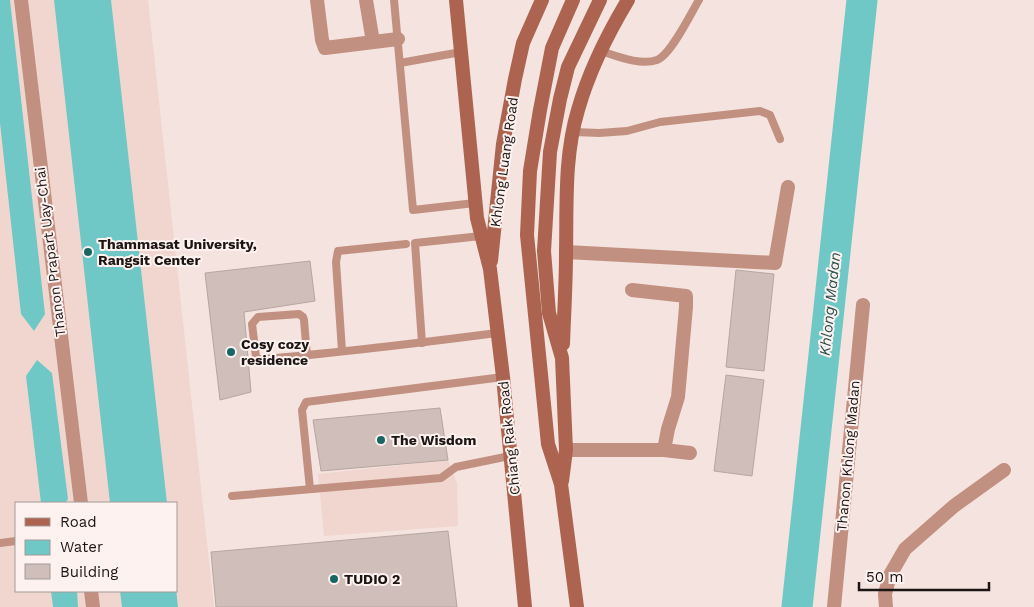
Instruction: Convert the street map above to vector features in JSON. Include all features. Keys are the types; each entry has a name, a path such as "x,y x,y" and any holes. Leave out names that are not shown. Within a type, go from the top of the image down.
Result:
{"main road":[{"path":"456,0 475,204 490,269"},
{"name":"Khlong Luang Road","path":"490,269 504,144 515,79 523,43 542,0"},
{"path":"573,0 552,48 530,171 527,235 548,444 561,484 577,607"},
{"path":"562,358 549,313 544,251 550,152 568,67 600,0"},
{"path":"561,484 566,450 562,358 566,252 565,203 570,153 577,111 607,35 628,0"},
{"name":"Chiang Rak Road","path":"490,269 503,377 525,607"}],"street":[{"name":"Thanon Prapart Uay-Chai","path":"21,0 81,502"},
{"path":"317,0 322,40 325,48 398,38"},
{"path":"366,0 373,42"},
{"path":"566,252 775,263 788,187"},
{"path":"632,290 686,296 678,397 664,450"},
{"name":"Thanon Khlong Madan","path":"834,607 863,305"},
{"path":"566,450 664,450 690,454"},
{"path":"886,607 885,594 890,575 905,549 954,506 1004,470"},
{"path":"91,592 93,607"}],"lane":[{"path":"394,0 413,210 475,204"},
{"path":"601,51 634,60 647,61 660,58 665,55 680,34 699,0"},
{"path":"400,62 461,52"},
{"path":"574,132 626,131 660,122 760,112 770,115 780,139"},
{"path":"422,343 415,243 481,236"},
{"path":"342,351 336,262 338,251 406,244"},
{"path":"307,356 304,320 299,314 258,317 254,320 252,324 258,359 307,356 497,333"},
{"path":"310,490 302,410 306,402 503,377"},
{"path":"232,496 440,478 456,467 510,456"},
{"path":"0,543 15,541"}],"shaded area":[{"name":"Thammasat University, Rangsit Center","path":"0,0 148,0 214,607 0,607"},
{"path":"448,460 457,483 458,526 324,536 318,474"}],"water":[{"path":"0,0 10,0 45,314 34,331 21,314 0,123"},
{"path":"54,0 111,0 167,502 110,502"},
{"path":"37,360 52,373 68,499 66,502 41,502 26,376"},
{"path":"51,592 77,592 78,607 53,607"},
{"path":"120,592 176,592 178,607 122,607"}],"building":[{"name":"Cosy cozy residence","path":"310,261 315,301 244,312 251,392 220,400 205,273"},
{"path":"736,270 774,274 764,371 726,367"},
{"path":"726,375 764,380 752,476 714,471"},
{"name":"The Wisdom","path":"440,408 448,460 321,471 313,420"},
{"name":"TUDIO 2","path":"448,531 457,607 216,607 211,552"}],"waterway":[{"name":"Khlong Madan","path":"797,607 862,0"}],"place":[{"name":"Thammasat University, Rangsit Center","path":"88,252"},
{"name":"Cosy cozy residence","path":"231,352"},
{"name":"The Wisdom","path":"381,440"},
{"name":"TUDIO 2","path":"334,579"}]}
